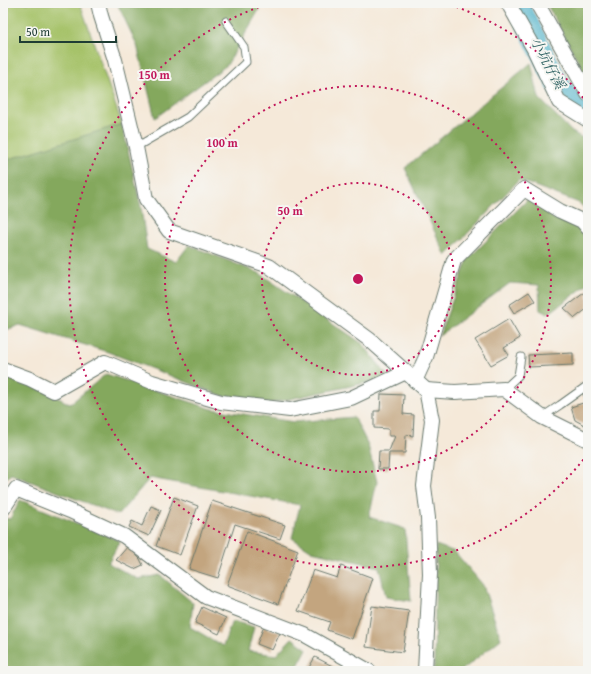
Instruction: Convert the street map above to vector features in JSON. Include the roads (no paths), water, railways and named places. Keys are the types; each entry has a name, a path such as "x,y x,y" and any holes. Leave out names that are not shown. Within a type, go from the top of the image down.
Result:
{"street":[{"path":"98,3 115,60 136,148 146,199 169,231 269,266 370,340 426,390 455,392 504,389 542,417 588,440"},
{"path":"508,3 534,49 559,102 588,120"},
{"path":"537,3 588,94"},
{"path":"3,369 30,379 54,391 105,362 152,382 221,402 290,410 351,398 411,377 426,357 454,260 524,188 560,211 582,221 588,228"},
{"path":"425,671 430,574 428,518 424,486 432,420 426,390"},
{"path":"3,509 16,489 70,511 124,536 206,597 305,635 368,671"}],"lane":[{"path":"136,148 188,117 246,62 244,47 226,21"},
{"path":"504,389 518,376 521,357"},
{"path":"542,417 588,385"}],"waterway":[{"name":"小坑仔溪","path":"517,3 557,83 571,103 588,114"}]}
